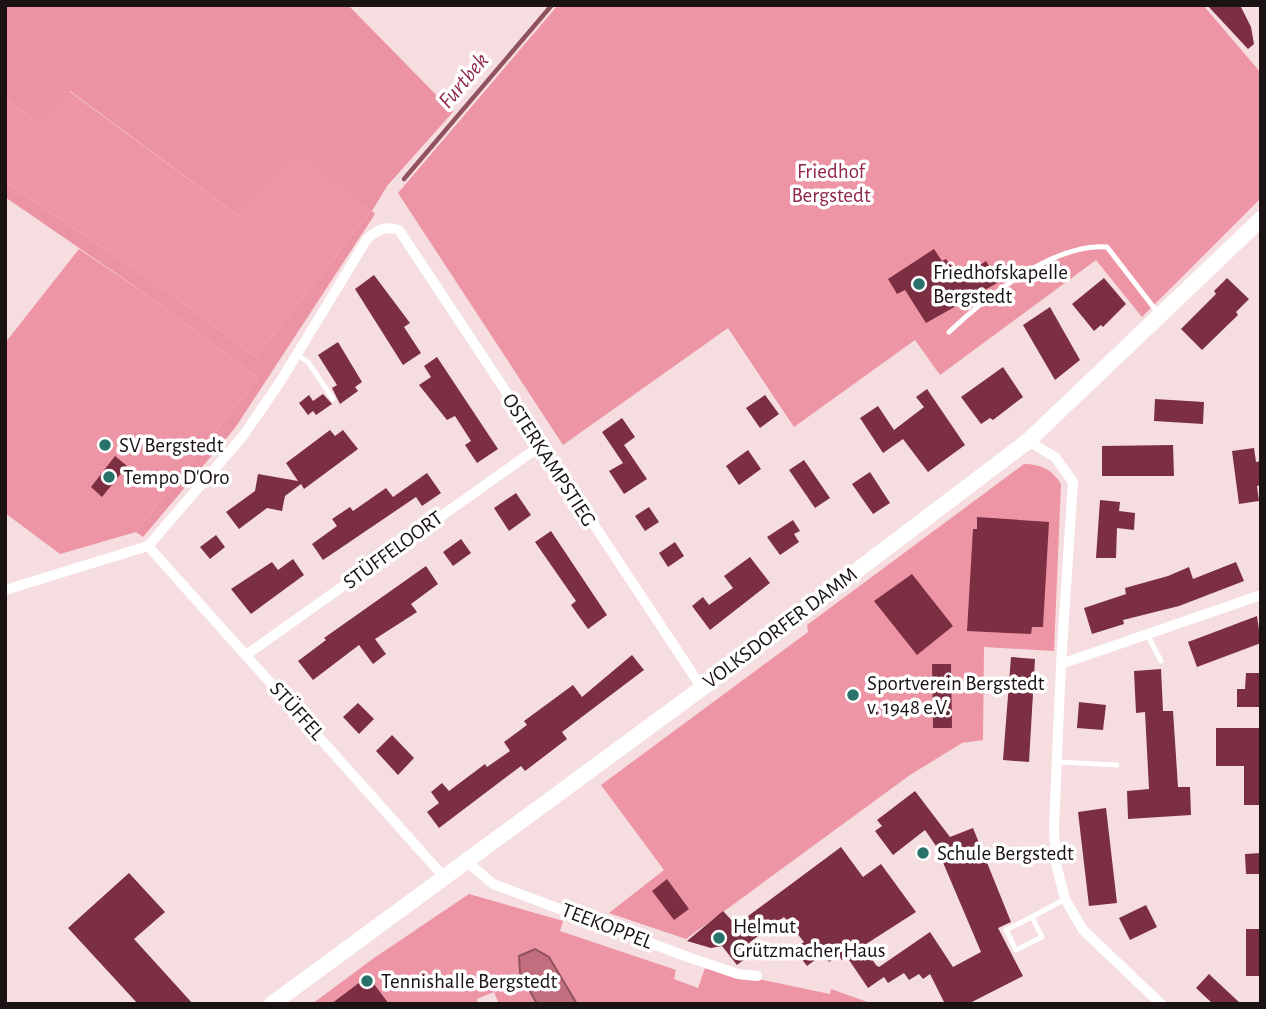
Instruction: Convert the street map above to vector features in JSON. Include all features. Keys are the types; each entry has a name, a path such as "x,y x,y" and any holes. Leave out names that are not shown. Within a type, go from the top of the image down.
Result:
{"main road":[{"name":"VOLKSDORFER DAMM","path":"272,1004 702,688 1028,441 1261,219"}],"street":[{"name":"OSTERKAMPSTIEG","path":"296,354 367,239 378,230 388,227 399,230 702,688"},
{"path":"5,590 148,546 243,436 296,354"},
{"path":"1028,441 1055,457 1073,482 1061,664 1054,828 1056,864 1065,899 1083,930 1161,1004"},
{"name":"STÜFFELOORT","path":"246,655 540,446"},
{"name":"STÜFFEL","path":"148,546 444,877"},
{"path":"1061,664 1261,595"},
{"name":"TEEKOPPEL","path":"466,861 494,884 685,956 738,974 757,976"}],"lane":[{"path":"949,332 973,311 1048,261 1075,249 1095,246 1107,247 1160,315"},
{"path":"296,354 308,362 333,399"},
{"path":"1147,634 1161,661"},
{"path":"1058,762 1116,765"},
{"path":"1032,917 1042,937 1016,950 1006,930 1065,899"}],"green space":[{"name":"Friedhof Bergstedt","path":"558,5 1203,5 1261,73 1261,198 1142,317 1096,260 940,375 915,340 794,427 728,328 563,445 398,193"},
{"path":"69,91 240,217 296,150 371,211 256,357 174,296 5,182 5,98 40,125"},
{"name":"SV Bergstedt","path":"79,249 159,303 258,378 136,532 60,554 5,513 5,343"},
{"name":"Sportverein Bergstedt v. 1948 e.V.","path":"1024,464 1046,469 1061,484 1054,651 984,647 983,740 962,743 910,775 686,939 609,913 664,870 601,785 808,632 807,625"},
{"path":"469,894 563,921 560,931 676,970 674,979 698,988 705,968 830,994 831,989 873,1004 577,1004 549,957 520,974 537,1004 499,1004 494,992 477,999 478,1004 312,1004"}],"shaded area":[{"path":"5,5 348,5 453,112 387,186 372,211 375,214 235,428 143,537 136,532 258,378 159,303 5,197 5,182 174,296 256,357 371,211 296,151 240,217 70,91 40,125 5,98"},
{"path":"535,949 549,957 577,1004 537,1004 520,973 519,956"}],"building":[{"path":"1207,5 1240,5 1251,27 1254,44 1248,49"},
{"name":"Friedhofskapelle Bergstedt","path":"934,249 942,261 946,259 959,279 986,261 999,282 926,323 905,290 897,294 888,279"},
{"path":"374,275 410,323 404,327 421,353 403,365 355,289"},
{"path":"1104,278 1126,304 1103,327 1101,325 1094,331 1072,304"},
{"path":"1227,278 1249,299 1236,312 1238,315 1202,350 1181,329 1216,294 1214,291"},
{"path":"1050,307 1080,360 1055,380 1023,325"},
{"path":"338,342 362,382 355,387 358,391 340,404 332,388 337,385 318,355"},
{"path":"437,357 498,449 477,463 465,445 471,441 455,416 447,420 419,385 431,377 424,366"},
{"path":"1003,367 1023,397 993,420 990,418 981,424 961,397"},
{"path":"927,389 965,445 928,472 903,439 883,453 860,418 878,406 894,430 924,407 916,397"},
{"path":"323,394 332,404 316,415 313,411 308,415 299,403 309,395 313,401"},
{"path":"765,395 779,414 760,428 746,408"},
{"path":"1155,399 1204,402 1203,424 1154,421"},
{"path":"622,418 635,437 624,445 647,479 624,494 609,471 623,463 602,432"},
{"path":"330,430 335,436 343,430 358,449 304,489 301,484 285,496 282,511 267,508 239,529 226,512 255,491 258,474 298,481 286,463"},
{"path":"1173,445 1174,476 1102,476 1102,446"},
{"path":"1254,448 1256,462 1261,461 1261,485 1257,486 1259,501 1239,504 1232,451"},
{"path":"748,450 761,469 739,485 726,466"},
{"name":"Tempo D'Oro","path":"115,456 127,466 102,497 91,487"},
{"path":"804,460 830,498 815,508 789,470"},
{"path":"870,472 890,503 873,514 852,484"},
{"path":"427,473 441,493 422,506 416,497 323,560 312,544 337,526 332,519 350,507 353,511 386,488 393,497"},
{"path":"516,493 531,515 509,531 494,508"},
{"path":"1100,500 1120,502 1119,511 1135,513 1134,530 1117,528 1116,558 1096,558"},
{"path":"649,507 659,522 645,531 635,516"},
{"path":"977,517 1049,522 1043,627 1032,627 1031,634 967,631 973,529 977,529"},
{"path":"793,520 800,531 794,534 799,542 780,555 767,537"},
{"path":"551,531 607,615 588,629 571,605 576,601 535,542"},
{"path":"216,535 225,547 210,559 200,547"},
{"path":"461,539 471,553 453,566 443,552"},
{"path":"675,542 684,556 668,567 659,553"},
{"path":"750,557 770,583 710,630 692,606 703,597 709,605 733,588 724,576"},
{"path":"293,559 304,575 251,614 231,589 272,562 278,570"},
{"path":"1236,562 1244,581 1179,606 1123,620 1124,624 1092,634 1084,608 1126,594 1125,588 1189,567 1193,579"},
{"path":"426,566 438,584 411,604 417,612 375,639 386,654 373,664 359,645 313,680 298,661 326,640 324,638"},
{"path":"912,574 953,626 917,655 874,601"},
{"path":"1257,616 1261,643 1197,667 1188,642"},
{"path":"632,655 644,670 562,732 567,739 525,771 521,766 439,828 427,812 439,803 431,792 442,783 449,791 485,764 487,767 510,751 504,742 527,725 524,721 573,685 582,697"},
{"path":"1011,657 1035,659 1029,762 1003,760"},
{"path":"932,664 951,664 952,728 933,728"},
{"path":"1161,669 1163,711 1173,711 1178,787 1190,787 1191,815 1128,819 1127,791 1149,789 1145,712 1136,713 1134,671"},
{"path":"1246,673 1261,673 1261,707 1237,707 1237,689 1245,689"},
{"path":"1079,702 1106,705 1103,730 1077,728"},
{"path":"358,703 374,719 359,734 343,717"},
{"path":"1216,728 1261,728 1261,805 1244,805 1244,766 1216,766"},
{"path":"392,735 414,758 398,775 376,751"},
{"path":"915,791 950,837 973,828 1011,922 998,928 1023,976 968,1004 945,1004 930,974 923,979 919,974 909,980 904,973 888,983 884,977 868,988 847,957 842,960 838,955 829,962 823,954 807,966 794,949 804,942 784,917 749,943 755,951 737,965 722,946 711,948 687,941 723,911 736,925 841,847 863,877 881,864 916,912 863,946 876,965 879,967 930,932 953,967 981,952 936,846 925,830 893,855 875,831 882,826 877,820"},
{"path":"1106,808 1117,903 1089,906 1078,812"},
{"path":"1261,853 1261,874 1246,874 1245,854"},
{"path":"129,873 165,912 134,939 193,1004 138,1004 68,928"},
{"path":"667,879 689,909 674,920 652,891"},
{"path":"1146,905 1157,927 1130,940 1119,918"},
{"path":"1246,929 1261,929 1261,976 1246,976"},
{"path":"1209,974 1241,1004 1213,1004 1196,988"},
{"path":"368,976 389,1004 331,1004"}],"waterway":[{"name":"Furtbek","path":"404,179 552,5"}],"place":[{"name":"Friedhofskapelle Bergstedt","path":"919,284"},
{"name":"SV Bergstedt","path":"105,445"},
{"name":"Tempo D'Oro","path":"109,477"},
{"name":"Sportverein Bergstedt v. 1948 e.V.","path":"853,695"},
{"name":"Schule Bergstedt","path":"923,853"},
{"name":"Helmut Grützmacher Haus","path":"719,938"},
{"name":"Tennishalle Bergstedt","path":"367,981"}]}
